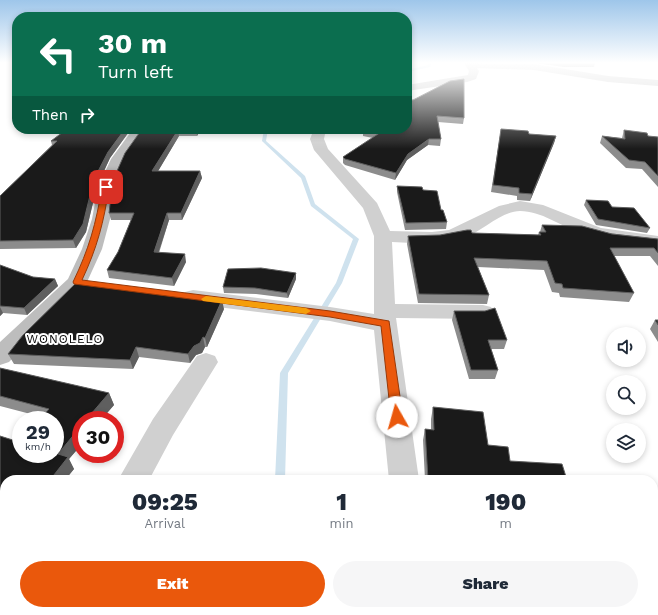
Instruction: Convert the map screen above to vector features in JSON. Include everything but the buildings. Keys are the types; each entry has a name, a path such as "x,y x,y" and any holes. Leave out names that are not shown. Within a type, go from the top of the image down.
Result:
{"main road":[{"path":"0,356 77,282 92,249 101,219 106,187 118,159 136,134"}],"street":[{"path":"318,134 317,139 321,150 371,207 383,236 385,317 403,475"},
{"path":"383,236 446,236 458,234 508,208 518,206 541,210 603,235 658,242"},
{"path":"77,282 101,285"},
{"path":"171,294 330,314 385,317 483,312"},
{"path":"136,475 163,427 206,362"}],"waterway":[{"path":"265,134 264,141 303,177 313,205 356,239 339,283 284,373 280,475"}],"slow traffic":[{"path":"206,299 306,311"}],"district":[{"name":"WONOLELO","path":"65,339"}],"route":[{"path":"106,187 101,219 92,249 77,282 265,307 330,314 385,324 397,417"}]}
